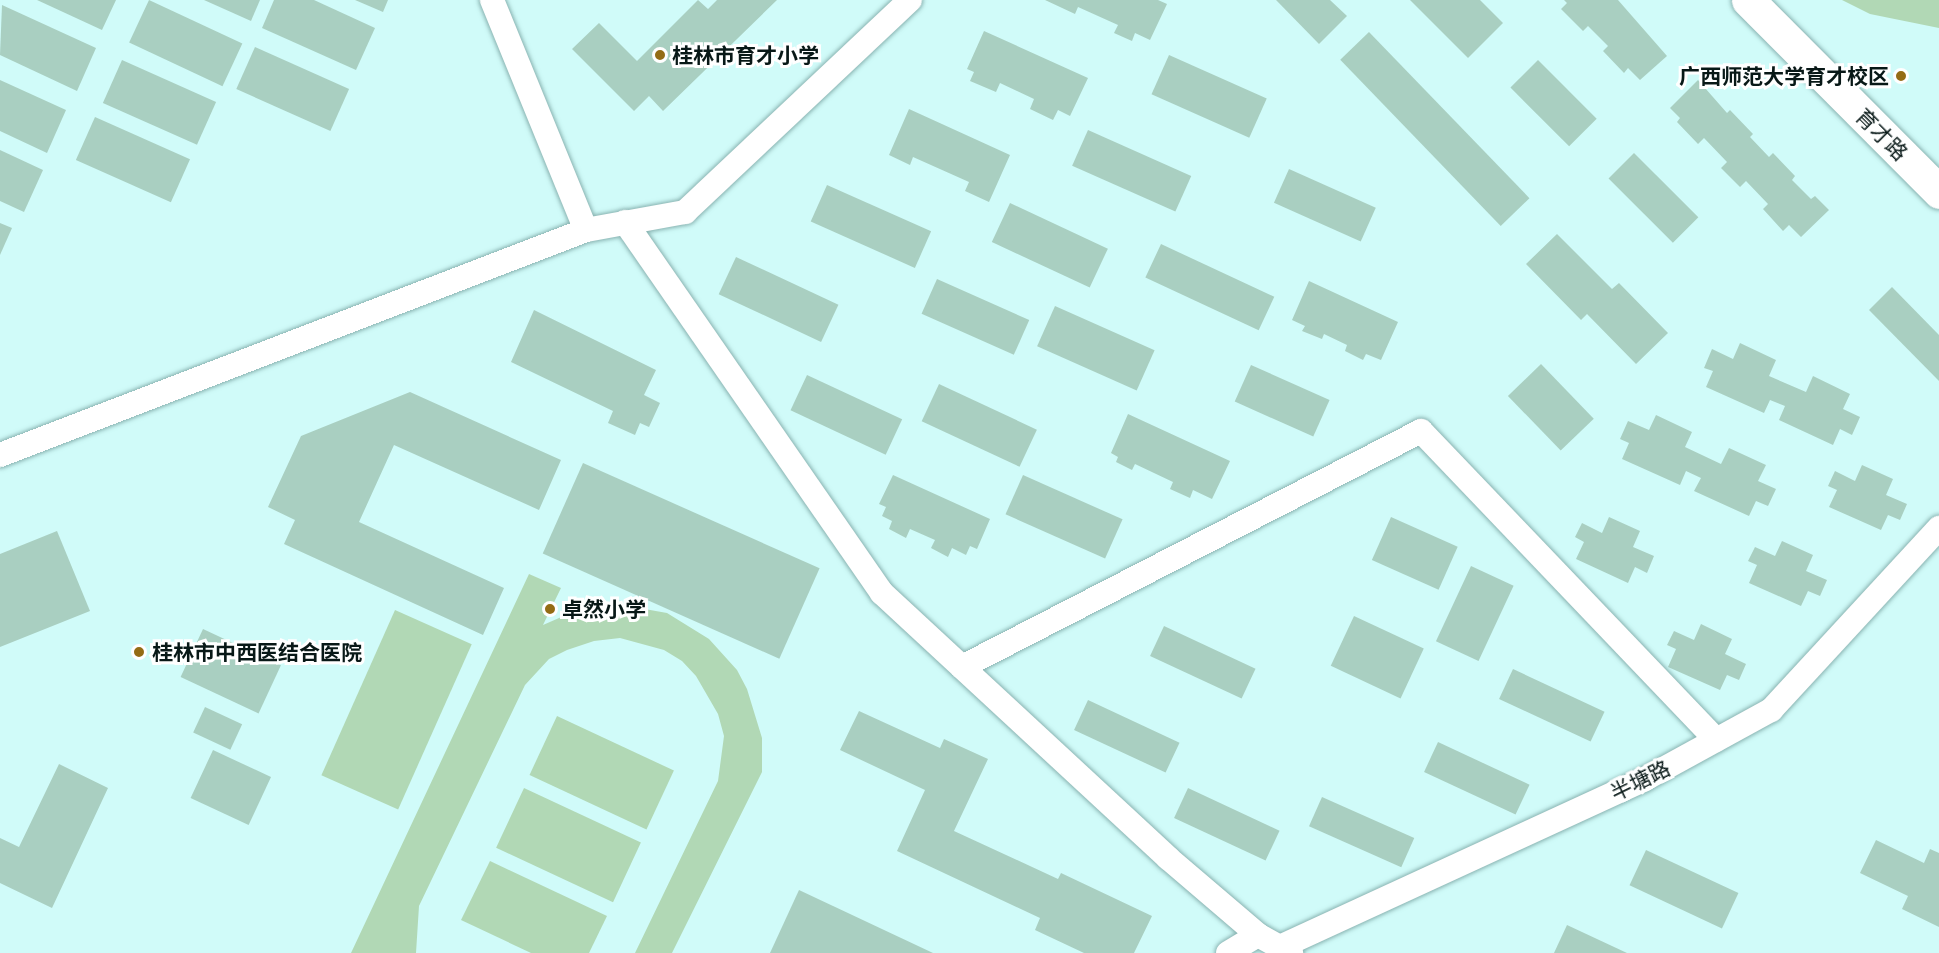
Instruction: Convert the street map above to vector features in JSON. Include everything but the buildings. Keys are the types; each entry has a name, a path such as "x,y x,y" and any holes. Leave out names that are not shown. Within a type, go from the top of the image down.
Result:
{"main road":[{"name":"育才路","path":"1748,0 1939,192"}],"street":[{"path":"492,0 586,230"},
{"path":"0,454 586,230 685,212 910,0"},
{"path":"625,222 882,593 1168,858 1258,935 1285,950"},
{"path":"962,667 1421,431 1716,740"},
{"name":"半塘路","path":"1285,950 1645,780 1771,710 1939,528"},
{"path":"1228,953 1258,935"}],"green space":[{"path":"1842,0 1939,0 1939,28 1870,14"},
{"path":"529,574 561,588 543,625 575,611 622,605 667,613 709,639 737,670 747,689 762,738 762,772 672,953 635,953 718,781 724,736 718,714 696,676 682,661 664,650 620,638 594,641 567,650 549,659 525,685 419,906 416,953 351,953"},
{"path":"395,610 472,644 398,810 321,775"},
{"path":"557,716 674,771 646,829 530,775"},
{"path":"524,788 641,843 613,902 496,848"},
{"path":"490,861 607,916 589,953 531,953 461,920"}],"place":[{"name":"桂林市育才小学","path":"660,55"},
{"name":"广西师范大学育才校区","path":"1901,76"},
{"name":"卓然小学","path":"550,609"},
{"name":"桂林市中西医结合医院","path":"139,652"}]}
